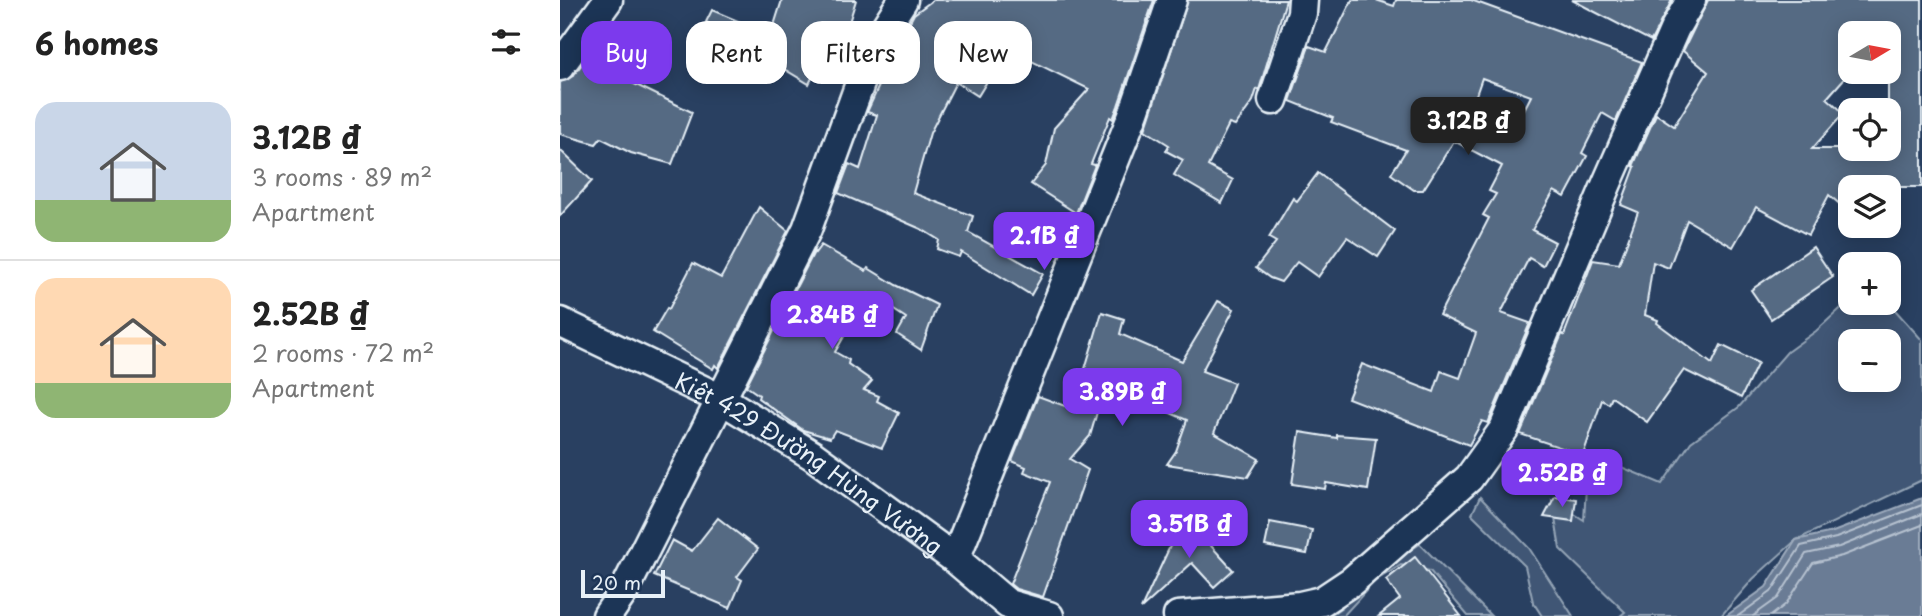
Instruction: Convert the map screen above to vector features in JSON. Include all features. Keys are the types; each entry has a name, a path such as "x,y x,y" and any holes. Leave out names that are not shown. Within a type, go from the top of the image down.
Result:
{"street":[{"path":"560,66 608,0"},
{"path":"607,616 624,591 807,229 874,45 903,0"},
{"path":"955,559 1134,112 1172,0"},
{"path":"1273,100 1302,13 1303,0"},
{"path":"1178,616 1300,606 1323,608 1469,478 1504,429 1606,183 1675,28 1691,0"},
{"name":"Kiệt 429 Đường Hùng Vương","path":"560,322 721,399 812,455 955,559 1008,604 1049,616"}],"shaded area":[{"path":"1838,311 1838,315 1900,315 1922,340 1922,480 1796,540 1753,579 1721,616 1620,616 1625,612 1560,549 1552,500 1584,520 1586,487 1578,460 1590,454 1662,484 1691,442 1739,407 1787,352"},
{"path":"1480,497 1529,548 1573,616 1542,616 1533,602 1525,566 1472,514"},
{"path":"1420,544 1491,616 1468,616 1430,571 1401,565 1375,581 1343,616 1329,616 1342,607 1355,586"}],"water":[{"path":"1922,498 1922,616 1726,616 1766,587 1796,540 1833,532"}],"building":[{"path":"782,0 856,0 849,21 801,21 801,79 787,71 787,21 775,21"},
{"path":"933,0 1154,0 1118,106 1113,119 1110,117 1091,164 1095,165 1076,213 1031,184 1046,165 1054,128 1089,89 1032,61 1032,21 934,21 934,84 955,84 930,133 913,193 973,216 968,232 1043,274 1031,295 961,252 959,257 937,249 939,240 921,229 838,193 849,164 860,169 877,115 867,112 880,84 920,84 920,21 910,21 914,14"},
{"path":"1188,0 1286,0 1259,90 1257,89 1253,101 1235,126 1229,124 1208,166 1233,180 1222,203 1174,175 1183,160 1166,151 1169,145 1145,130"},
{"path":"1352,0 1376,0 1394,6 1396,0 1471,0 1642,62 1616,121 1602,113 1582,153 1587,156 1565,197 1554,191 1532,230 1555,242 1543,266 1529,258 1501,313 1530,323 1488,423 1482,421 1469,445 1348,398 1362,364 1434,392 1441,371 1460,378 1476,333 1439,315 1489,218 1483,215 1496,194 1489,191 1502,166 1454,141 1423,190 1414,190 1391,174 1406,150 1331,122 1333,118 1290,101 1309,46 1326,52","holes":["1482,78 1531,96 1510,137 1469,115"]},
{"path":"1572,0 1672,0 1651,41"},
{"path":"1708,0 1922,0 1922,187 1901,187 1901,175 1838,175 1838,203 1829,195 1808,235 1756,207 1733,247 1687,220 1669,268 1653,262 1645,315 1658,320 1657,323 1712,364 1721,345 1758,363 1741,398 1684,370 1647,422 1612,397 1609,404 1602,400 1583,455 1520,434 1562,334 1564,335 1593,260 1619,264 1638,212 1621,205 1635,167 1633,166 1656,114 1674,126 1708,72 1683,51","holes":["1838,21 1901,21 1901,84 1888,84 1888,98 1901,98 1901,161 1838,161 1838,149 1812,149 1838,120 1838,108 1827,98 1839,84"]},
{"path":"712,10 738,21 706,21"},
{"path":"581,65 581,84 634,84 692,112 672,164 631,153 601,138 596,144 560,134 560,82 573,76"},
{"path":"959,84 985,84 978,96"},
{"path":"560,150 592,181 560,216"},
{"path":"1318,173 1395,231 1378,257 1347,237 1318,277 1297,262 1281,282 1270,278 1256,268 1276,242 1269,238 1293,198 1297,201"},
{"path":"759,207 788,231 718,368 715,365 713,369 653,332 667,308 669,309 693,263 721,278"},
{"path":"821,245 866,271 868,268 937,305 921,350 897,334 906,318 869,294 835,352 849,360 848,364 872,381 864,390 879,396 877,401 899,413 882,448 835,430 830,438 803,430 758,398 759,395 746,386 814,252"},
{"path":"1813,247 1833,277 1771,319 1751,290"},
{"path":"1218,301 1234,309 1202,371 1234,383 1214,433 1259,459 1248,477 1167,464 1176,451 1187,420 1105,385 1090,436 1070,459 1088,470 1043,597 1016,589 1010,584 1050,482 1024,472 1026,467 1012,461 1038,396 1073,409 1102,312 1124,319 1120,334 1182,361"},
{"path":"1300,432 1337,438 1337,435 1376,438 1368,490 1326,483 1325,489 1292,484"},
{"path":"1555,496 1576,499 1573,521 1544,517"},
{"path":"1184,516 1233,570 1214,587 1192,563 1141,609"},
{"path":"718,518 758,549 737,577 742,580 730,608 654,576 672,540 692,551"},
{"path":"1270,522 1312,530 1307,554 1265,546"},
{"path":"1415,557 1461,616 1379,616 1400,599 1386,580"}]}
